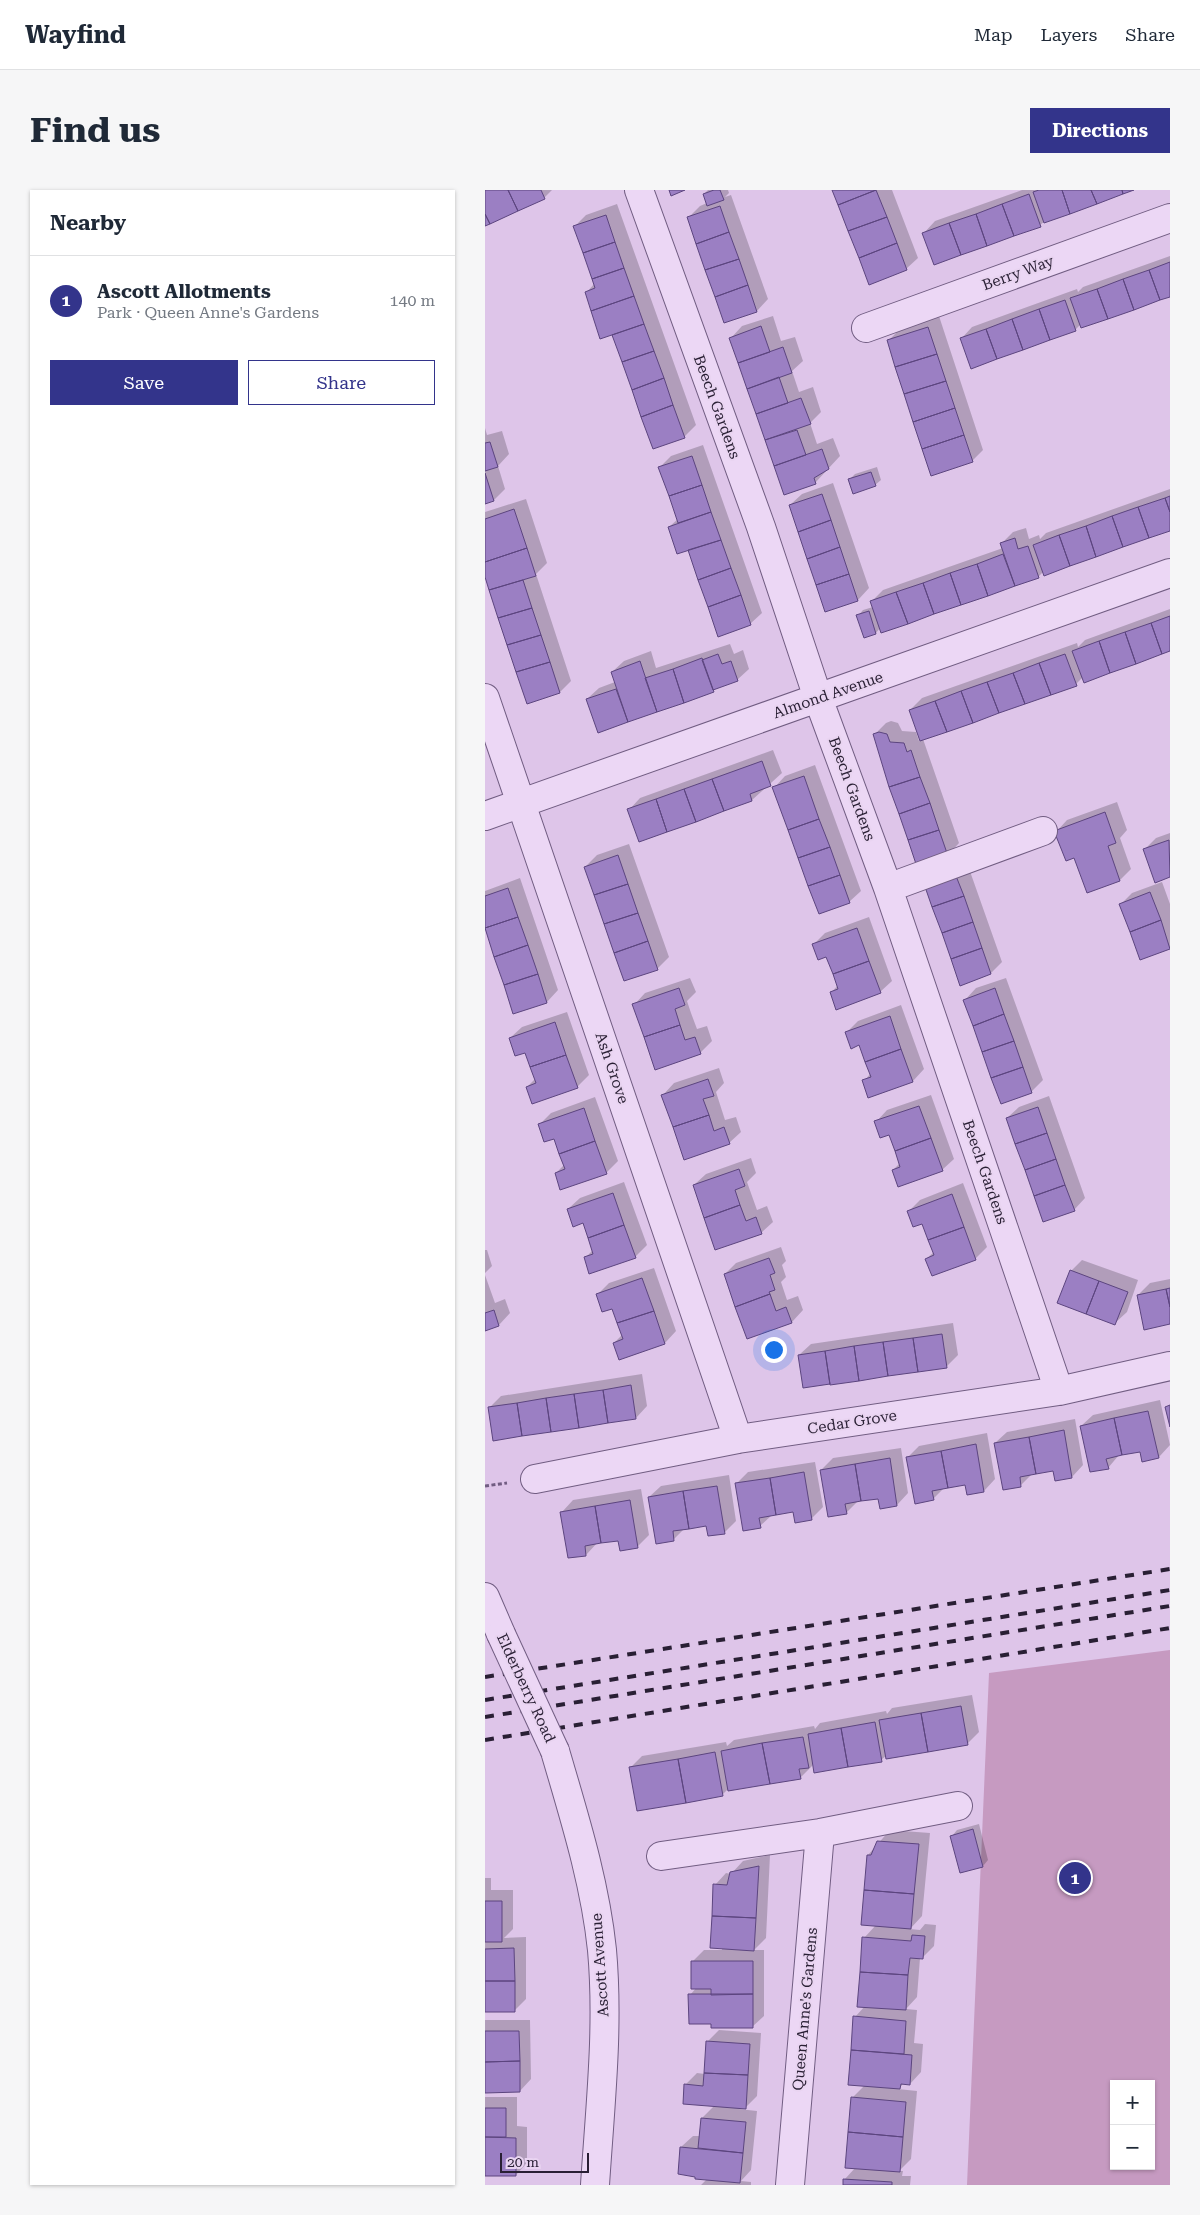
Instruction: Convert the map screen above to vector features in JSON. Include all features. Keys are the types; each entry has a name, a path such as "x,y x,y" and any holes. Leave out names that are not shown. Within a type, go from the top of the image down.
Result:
{"street":[{"name":"Beech Gardens","path":"639,190 761,527 818,698 888,888 1059,1391"},
{"name":"Berry Way","path":"866,328 1170,218"},
{"name":"Almond Avenue","path":"485,816 1170,574"},
{"name":"Ash Grove","path":"485,698 738,1439"},
{"path":"888,888 1043,831"},
{"name":"Cedar Grove","path":"535,1479 738,1439 1059,1391 1170,1366"},
{"name":"Elderberry Road","path":"485,1597 555,1751"},
{"name":"Ascott Avenue","path":"555,1751 595,1899 602,1950 605,1999 603,2069 595,2185"},
{"path":"661,1856 820,1833 959,1806"},
{"name":"Queen Anne's Gardens","path":"790,2185 820,1833"}],"shaded area":[{"path":"1170,1650 1170,2185 967,2185 989,1673"}],"building":[{"path":"485,190 508,190 518,211 490,224 485,214"},
{"path":"508,190 541,190 545,199 518,211"},
{"path":"669,190 685,190 671,196"},
{"path":"720,190 724,200 707,206 703,194"},
{"path":"832,190 876,190 838,205"},
{"path":"876,190 887,217 848,231 838,205"},
{"path":"1039,190 1062,190 1070,214 1044,223 1033,192"},
{"path":"1062,190 1091,190 1097,204 1070,214"},
{"path":"1091,190 1122,190 1123,194 1097,204"},
{"path":"1122,190 1134,190 1123,194"},
{"path":"1029,194 1041,227 1014,236 1002,204"},
{"path":"1002,204 1014,236 987,246 976,214"},
{"path":"720,206 729,232 696,244 687,217"},
{"path":"485,214 490,224 485,226"},
{"path":"976,214 987,246 961,255 949,223"},
{"path":"606,215 615,242 583,253 573,226"},
{"path":"887,217 897,243 859,258 848,231"},
{"path":"949,223 961,255 934,265 922,233"},
{"path":"729,232 739,259 705,270 696,244"},
{"path":"615,242 624,268 592,279 583,253"},
{"path":"897,243 907,270 869,285 859,258"},
{"path":"739,259 748,285 715,297 705,270"},
{"path":"1170,262 1170,297 1160,300 1149,270"},
{"path":"624,268 634,296 591,311 585,292 595,288 592,279"},
{"path":"1149,270 1160,300 1134,310 1123,279"},
{"path":"1123,279 1134,310 1108,319 1097,289"},
{"path":"748,285 757,312 724,323 715,297"},
{"path":"1097,289 1108,319 1081,328 1070,298"},
{"path":"634,296 644,324 600,339 591,311"},
{"path":"1065,300 1076,331 1050,340 1039,309"},
{"path":"1039,309 1050,340 1023,350 1012,319"},
{"path":"1012,319 1023,350 997,359 986,329"},
{"path":"644,324 654,351 622,362 612,335"},
{"path":"761,326 770,352 738,363 729,338"},
{"path":"928,327 937,354 895,367 887,340"},
{"path":"986,329 997,359 971,369 960,338"},
{"path":"783,347 792,373 747,389 738,363"},
{"path":"654,351 664,378 632,390 622,362"},
{"path":"937,354 946,381 904,394 895,367"},
{"path":"779,377 788,403 756,414 747,389"},
{"path":"664,378 673,405 641,417 632,390"},
{"path":"946,381 955,408 913,422 904,394"},
{"path":"801,398 811,424 765,440 756,414"},
{"path":"673,405 685,438 653,449 641,417"},
{"path":"955,408 964,435 922,449 913,422"},
{"path":"797,430 806,455 774,466 765,440"},
{"path":"964,435 973,462 931,476 922,449"},
{"path":"490,442 498,467 485,471 485,443"},
{"path":"822,449 829,469 814,478 816,484 784,495 774,466"},
{"path":"692,456 702,485 669,496 658,467"},
{"path":"871,472 876,486 853,494 848,479"},
{"path":"485,473 494,501 485,504"},
{"path":"702,485 711,512 678,523 669,496"},
{"path":"822,494 831,520 798,532 789,505"},
{"path":"1170,496 1170,512 1165,498"},
{"path":"1165,498 1170,512 1170,531 1149,538 1138,507"},
{"path":"1138,507 1149,538 1123,547 1112,516"},
{"path":"514,509 527,548 485,562 485,519"},
{"path":"711,512 721,540 677,554 668,527"},
{"path":"1112,516 1123,547 1096,557 1086,526"},
{"path":"831,520 840,547 807,559 798,532"},
{"path":"1086,526 1096,557 1070,566 1059,535"},
{"path":"1059,535 1070,566 1044,576 1033,545"},
{"path":"1015,538 1018,549 1028,546 1039,578 1015,586 1000,543"},
{"path":"721,540 731,568 698,580 688,550"},
{"path":"840,547 849,574 816,585 807,559"},
{"path":"527,548 536,576 489,590 485,577 485,562"},
{"path":"1003,554 1015,586 988,596 977,564"},
{"path":"977,564 988,596 961,605 950,573"},
{"path":"731,568 741,595 708,607 698,580"},
{"path":"950,573 961,605 934,614 923,583"},
{"path":"849,574 858,601 825,612 816,585"},
{"path":"523,580 532,608 498,618 489,590"},
{"path":"923,583 934,614 908,624 896,592"},
{"path":"896,592 908,624 881,633 870,601"},
{"path":"741,595 751,625 718,637 708,607"},
{"path":"532,608 541,635 507,645 498,618"},
{"path":"869,611 876,634 864,638 856,615"},
{"path":"1170,616 1170,651 1162,654 1151,623"},
{"path":"1151,623 1162,654 1136,664 1125,632"},
{"path":"1125,632 1136,664 1110,673 1099,641"},
{"path":"541,635 550,662 516,672 507,645"},
{"path":"1099,641 1110,673 1084,683 1072,651"},
{"path":"718,654 722,664 731,661 738,681 713,690 702,660"},
{"path":"1065,654 1077,686 1051,695 1039,663"},
{"path":"702,658 714,692 684,703 673,669"},
{"path":"640,661 657,712 628,722 611,672"},
{"path":"550,662 560,693 527,704 516,672"},
{"path":"1039,663 1051,695 1025,704 1013,673"},
{"path":"673,669 684,703 657,712 645,678"},
{"path":"1013,673 1025,704 999,713 987,682"},
{"path":"987,682 999,713 973,723 961,691"},
{"path":"616,689 628,722 598,733 586,699"},
{"path":"961,691 973,723 947,732 935,701"},
{"path":"935,701 947,732 920,741 909,710"},
{"path":"879,732 887,734 890,742 904,743 907,752 911,750 920,777 889,787 873,734"},
{"path":"762,761 771,786 750,794 752,801 724,811 712,779"},
{"path":"804,776 819,819 788,830 772,787"},
{"path":"920,777 930,803 899,814 889,787"},
{"path":"712,779 724,811 696,822 684,789"},
{"path":"684,789 696,822 667,832 656,799"},
{"path":"656,799 667,832 639,842 627,809"},
{"path":"930,803 939,830 908,840 899,814"},
{"path":"1105,812 1116,843 1108,846 1120,881 1087,893 1074,858 1066,861 1054,831"},
{"path":"819,819 830,847 798,858 788,830"},
{"path":"939,830 948,856 917,867 908,840"},
{"path":"1169,840 1170,877 1155,883 1143,849"},
{"path":"830,847 840,875 808,886 798,858"},
{"path":"618,855 628,884 594,895 584,867"},
{"path":"954,871 964,896 932,907 923,881"},
{"path":"840,875 850,903 819,914 808,886"},
{"path":"628,884 638,913 604,924 594,895"},
{"path":"508,888 518,917 485,928 485,896"},
{"path":"1150,892 1161,920 1130,932 1119,904"},
{"path":"964,896 973,922 942,933 932,907"},
{"path":"638,913 648,941 614,953 604,924"},
{"path":"518,917 528,945 494,957 485,928"},
{"path":"1161,920 1170,949 1140,960 1130,932"},
{"path":"973,922 982,948 951,959 942,933"},
{"path":"857,928 869,961 833,974 826,957 818,960 812,944"},
{"path":"648,941 658,970 624,981 614,953"},
{"path":"528,945 538,974 504,985 494,957"},
{"path":"982,948 991,974 960,986 951,959"},
{"path":"869,961 881,993 836,1010 830,992 838,989 833,974"},
{"path":"538,974 547,1003 513,1014 504,985"},
{"path":"679,988 685,1005 675,1009 680,1025 644,1037 632,1004"},
{"path":"995,988 1004,1014 973,1026 963,1000"},
{"path":"1004,1014 1014,1041 982,1052 973,1026"},
{"path":"890,1016 901,1049 865,1062 859,1045 851,1049 845,1032"},
{"path":"555,1022 566,1055 530,1067 525,1053 515,1056 509,1038"},
{"path":"680,1025 685,1040 695,1037 701,1054 655,1070 644,1037"},
{"path":"1014,1041 1023,1067 991,1078 982,1052"},
{"path":"901,1049 913,1082 868,1098 862,1080 871,1077 865,1062"},
{"path":"566,1055 578,1088 532,1104 526,1087 536,1083 530,1067"},
{"path":"1023,1067 1032,1093 1001,1104 991,1078"},
{"path":"708,1079 714,1096 703,1099 709,1115 673,1127 661,1095"},
{"path":"919,1106 931,1138 895,1151 889,1135 880,1138 874,1121"},
{"path":"1038,1107 1047,1133 1015,1144 1006,1118"},
{"path":"584,1108 595,1141 559,1154 554,1139 544,1142 538,1124"},
{"path":"709,1115 714,1131 724,1127 730,1144 684,1160 673,1127"},
{"path":"1047,1133 1056,1159 1025,1170 1015,1144"},
{"path":"931,1138 943,1171 898,1187 892,1170 900,1167 895,1151"},
{"path":"595,1141 607,1174 560,1190 555,1173 565,1169 559,1154"},
{"path":"1056,1159 1065,1185 1034,1196 1025,1170"},
{"path":"739,1169 745,1186 735,1190 740,1205 704,1218 693,1185"},
{"path":"1065,1185 1075,1211 1043,1222 1034,1196"},
{"path":"613,1193 624,1225 588,1238 583,1223 573,1227 567,1209"},
{"path":"952,1194 964,1227 928,1240 922,1224 913,1227 907,1211"},
{"path":"740,1205 746,1221 756,1217 762,1234 715,1250 704,1218"},
{"path":"624,1225 636,1258 589,1274 584,1257 593,1254 588,1238"},
{"path":"964,1227 976,1260 932,1276 925,1259 934,1255 928,1240"},
{"path":"769,1258 775,1273 770,1275 775,1290 769,1292 770,1294 735,1307 724,1274"},
{"path":"1070,1270 1099,1281 1086,1314 1057,1303"},
{"path":"642,1278 654,1311 617,1323 612,1309 602,1312 596,1294"},
{"path":"1099,1281 1128,1292 1115,1325 1086,1314"},
{"path":"1170,1288 1170,1307 1166,1289"},
{"path":"1166,1289 1170,1307 1170,1324 1144,1330 1137,1295"},
{"path":"770,1294 776,1311 786,1307 792,1323 747,1339 735,1307"},
{"path":"494,1310 499,1326 485,1331 485,1313"},
{"path":"654,1311 665,1344 619,1360 613,1343 623,1339 617,1323"},
{"path":"942,1334 947,1368 918,1372 913,1338"},
{"path":"913,1338 918,1372 888,1376 883,1342"},
{"path":"883,1342 888,1376 859,1381 854,1346"},
{"path":"854,1346 859,1381 830,1385 825,1351"},
{"path":"825,1351 830,1384 803,1388 798,1355"},
{"path":"631,1385 636,1419 608,1423 603,1390"},
{"path":"603,1390 608,1423 579,1428 574,1394"},
{"path":"574,1394 579,1428 551,1432 546,1398"},
{"path":"546,1398 551,1432 522,1436 517,1403"},
{"path":"517,1403 522,1436 493,1441 488,1407"},
{"path":"1170,1405 1170,1427 1165,1407"},
{"path":"1148,1411 1159,1458 1142,1462 1140,1452 1122,1455 1114,1418"},
{"path":"1114,1418 1122,1455 1106,1459 1109,1469 1090,1472 1080,1426"},
{"path":"1064,1430 1072,1478 1055,1481 1053,1471 1036,1474 1029,1437"},
{"path":"1029,1437 1036,1474 1020,1477 1021,1487 1003,1490 994,1443"},
{"path":"976,1444 984,1492 967,1495 965,1485 948,1488 941,1451"},
{"path":"941,1451 948,1488 932,1491 934,1500 915,1504 906,1457"},
{"path":"890,1458 897,1506 880,1509 878,1499 861,1501 855,1464"},
{"path":"855,1464 861,1501 845,1504 847,1514 828,1517 820,1470"},
{"path":"804,1472 812,1520 795,1523 793,1512 776,1515 770,1478"},
{"path":"770,1478 776,1515 759,1518 761,1528 743,1531 735,1483"},
{"path":"717,1486 725,1534 708,1536 706,1526 689,1529 683,1491"},
{"path":"683,1491 689,1529 673,1531 674,1541 656,1544 648,1497"},
{"path":"630,1500 638,1548 620,1551 618,1541 601,1543 595,1506"},
{"path":"595,1506 601,1543 585,1546 586,1556 568,1558 560,1512"},
{"path":"961,1706 968,1745 928,1752 921,1713"},
{"path":"921,1713 928,1752 886,1759 879,1720"},
{"path":"875,1722 882,1762 848,1767 841,1728"},
{"path":"841,1728 848,1767 814,1773 808,1734"},
{"path":"803,1737 809,1768 799,1769 801,1779 770,1784 762,1743"},
{"path":"762,1743 770,1784 728,1791 721,1751"},
{"path":"715,1752 723,1796 686,1803 678,1759"},
{"path":"678,1759 686,1803 637,1811 629,1767"},
{"path":"973,1829 983,1867 960,1873 950,1836"},
{"path":"877,1841 919,1844 914,1894 864,1890 867,1855 871,1855"},
{"path":"759,1866 756,1918 712,1916 713,1884 727,1885 730,1872"},
{"path":"864,1890 914,1894 911,1929 861,1925"},
{"path":"485,1901 502,1901 502,1942 485,1942"},
{"path":"712,1916 756,1918 754,1951 710,1948"},
{"path":"912,1935 925,1936 923,1959 910,1958 908,1975 860,1972 862,1937 911,1941"},
{"path":"514,1948 515,1981 485,1981 485,1949"},
{"path":"691,1961 753,1961 753,1994 711,1995 711,1989 691,1989"},
{"path":"860,1972 908,1975 906,2010 857,2007"},
{"path":"485,1981 515,1981 515,2012 485,2012"},
{"path":"688,1994 753,1994 753,2028 711,2028 711,2024 689,2024"},
{"path":"853,2016 906,2021 904,2054 851,2050"},
{"path":"485,2031 519,2031 520,2061 485,2062"},
{"path":"706,2041 750,2044 748,2075 704,2073"},
{"path":"851,2050 912,2055 910,2085 901,2084 900,2089 848,2085"},
{"path":"520,2061 520,2092 485,2093 485,2062"},
{"path":"704,2073 748,2075 746,2109 683,2104 684,2084 703,2086"},
{"path":"851,2097 906,2102 903,2137 848,2132"},
{"path":"485,2108 506,2108 506,2137 485,2137"},
{"path":"701,2118 746,2122 743,2153 698,2148"},
{"path":"848,2132 903,2137 900,2172 845,2168"},
{"path":"485,2137 516,2138 516,2176 485,2176"},
{"path":"680,2147 743,2153 740,2183 695,2179 695,2177 678,2174"},
{"path":"843,2179 892,2182 892,2185 843,2185"}],"railway":[{"path":"485,1677 1170,1569"},
{"path":"485,1700 1170,1590"},
{"path":"485,1717 1170,1606"},
{"path":"485,1740 1170,1628"}],"place":[{"name":"Ascott Allotments","path":"1075,1878"}]}
